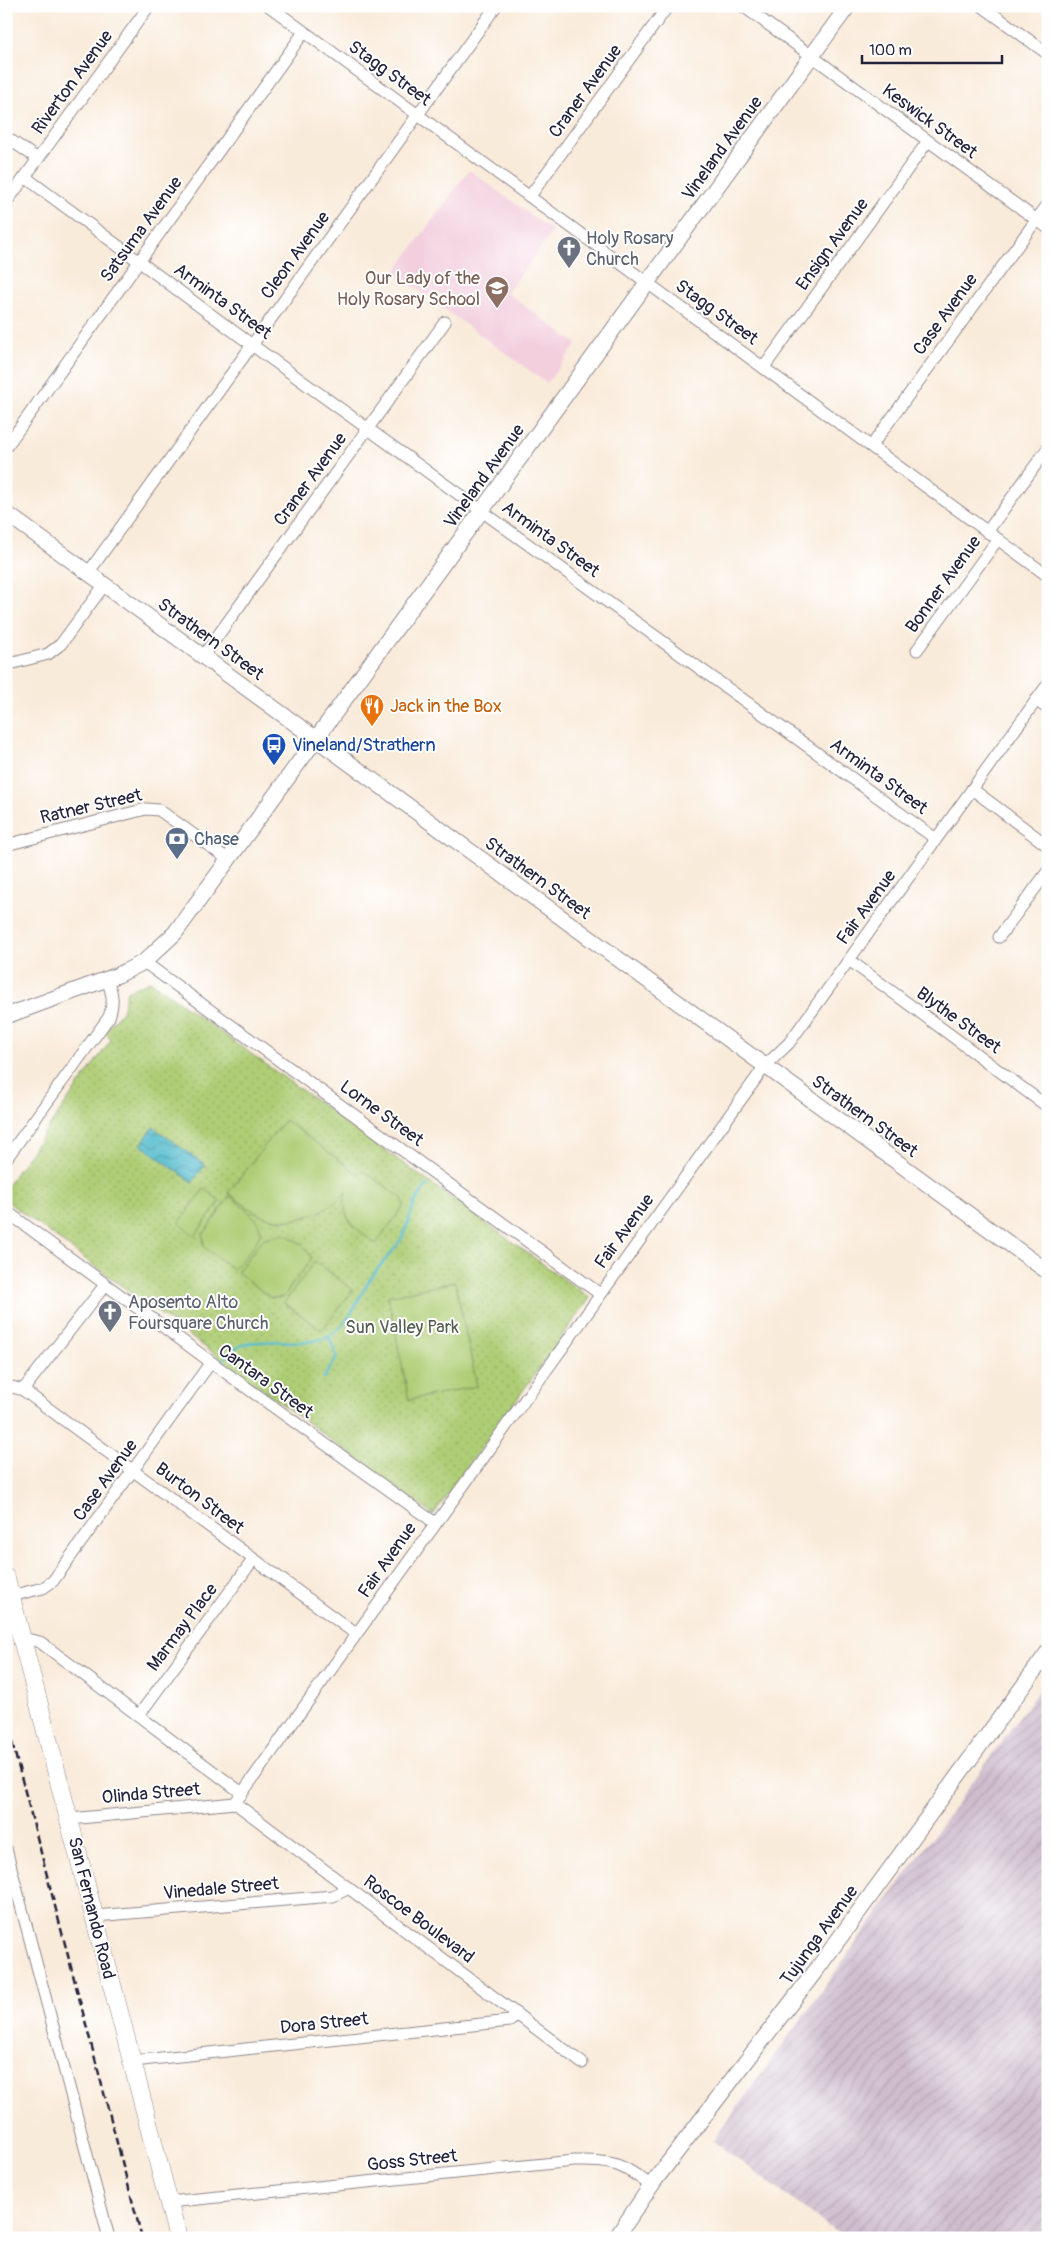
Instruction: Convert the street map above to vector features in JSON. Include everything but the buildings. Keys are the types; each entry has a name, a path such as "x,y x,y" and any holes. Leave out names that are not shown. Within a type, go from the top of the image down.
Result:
{"main road":[{"name":"Vineland Avenue","path":"6,1016 107,980 144,962 175,933 848,6"},
{"name":"Strathern Street","path":"6,513 1048,1272"},
{"name":"San Fernando Road","path":"6,1578 178,2238"},
{"name":"Tujunga Avenue","path":"616,2238 651,2186 817,1969 1048,1652"}],"street":[{"name":"Riverton Avenue","path":"6,203 149,6"},
{"name":"Stagg Street","path":"269,6 872,445 1048,576"},
{"name":"Cleon Avenue","path":"88,572 496,6"},
{"name":"Craner Avenue","path":"530,196 668,6"},
{"name":"Keswick Street","path":"743,6 1048,228"},
{"path":"982,6 1048,54"},
{"name":"Satsuma Avenue","path":"6,447 304,32"},
{"path":"6,136 38,159"},
{"name":"Ensign Avenue","path":"764,367 928,141"},
{"name":"Arminta Street","path":"25,177 252,345 936,839"},
{"name":"Case Avenue","path":"872,445 1048,204"},
{"name":"Craner Avenue","path":"203,656 445,322"},
{"name":"Bonner Avenue","path":"987,532 1048,448"},
{"name":"Bonner Avenue","path":"918,650 998,539"},
{"path":"6,665 48,654 61,644 105,584"},
{"name":"Fair Avenue","path":"235,1803 765,1066 789,1043 1048,684"},
{"path":"1036,700 1048,709"},
{"path":"972,790 1048,846"},
{"name":"Ratner Street","path":"6,845 146,809 160,810 229,860"},
{"path":"999,937 1048,871"},
{"name":"Blythe Street","path":"849,960 1048,1107"},
{"name":"Lorne Street","path":"144,962 600,1294"},
{"path":"6,1160 108,1017 113,1005 112,993 107,980"},
{"name":"Cantara Street","path":"6,1211 105,1285 435,1523"},
{"path":"6,1389 12,1387 23,1390 105,1285"},
{"name":"Case Avenue","path":"11,1596 42,1588 53,1581 211,1362"},
{"name":"Burton Street","path":"23,1390 356,1634"},
{"name":"Marmay Place","path":"139,1715 253,1560"},
{"path":"22,1638 40,1642 242,1793"},
{"name":"Olinda Street","path":"70,1820 235,1803"},
{"name":"Roscoe Boulevard","path":"235,1803 582,2063"},
{"path":"6,1849 109,2238"},
{"name":"Vinedale Street","path":"95,1916 333,1896 349,1888"},
{"name":"Dora Street","path":"133,2061 510,2021 517,2014"},
{"name":"Goss Street","path":"169,2202 574,2160 602,2160 620,2164 651,2186"}],"shaded area":[{"path":"469,170 553,231 507,293 577,344 547,383 394,273"},
{"path":"1042,1686 1048,1690 1048,2238 844,2238 713,2141"}],"green space":[{"name":"Sun Valley Park","path":"150,981 590,1298 433,1515 9,1203 6,1197 6,1187 111,1040 105,1031 122,1011 127,991"},
{"path":"285,1120 358,1174 362,1170 402,1198 404,1205 376,1244 356,1228 347,1216 344,1201 346,1192 328,1207 307,1217 284,1220 272,1219 261,1215 228,1193"},
{"path":"204,1189 220,1201 195,1236 179,1223"},
{"path":"230,1196 253,1216 260,1231 253,1247 233,1269 204,1247 203,1235"},
{"path":"285,1234 302,1244 312,1258 283,1297 271,1298 237,1272 264,1238"},
{"path":"315,1261 353,1290 322,1330 284,1303"},
{"path":"455,1282 477,1386 409,1400 388,1296"}],"water":[{"path":"153,1127 205,1165 192,1182 141,1145"}],"waterway":[{"path":"223,1360 233,1350 246,1344 260,1342 307,1342 321,1339 339,1329 349,1317 373,1275 403,1236 414,1204 427,1185"},
{"path":"324,1378 337,1357 329,1337"}],"railway":[{"path":"6,1719 142,2238"}],"place":[{"name":"Holy Rosary Church","path":"569,269"},
{"name":"Our Lady of the Holy Rosary School","path":"497,309"},
{"name":"Jack in the Box","path":"372,727"},
{"name":"Vineland/Strathern","path":"274,766"},
{"name":"Chase","path":"177,860"},
{"name":"Aposento Alto Foursquare Church","path":"110,1333"}]}
